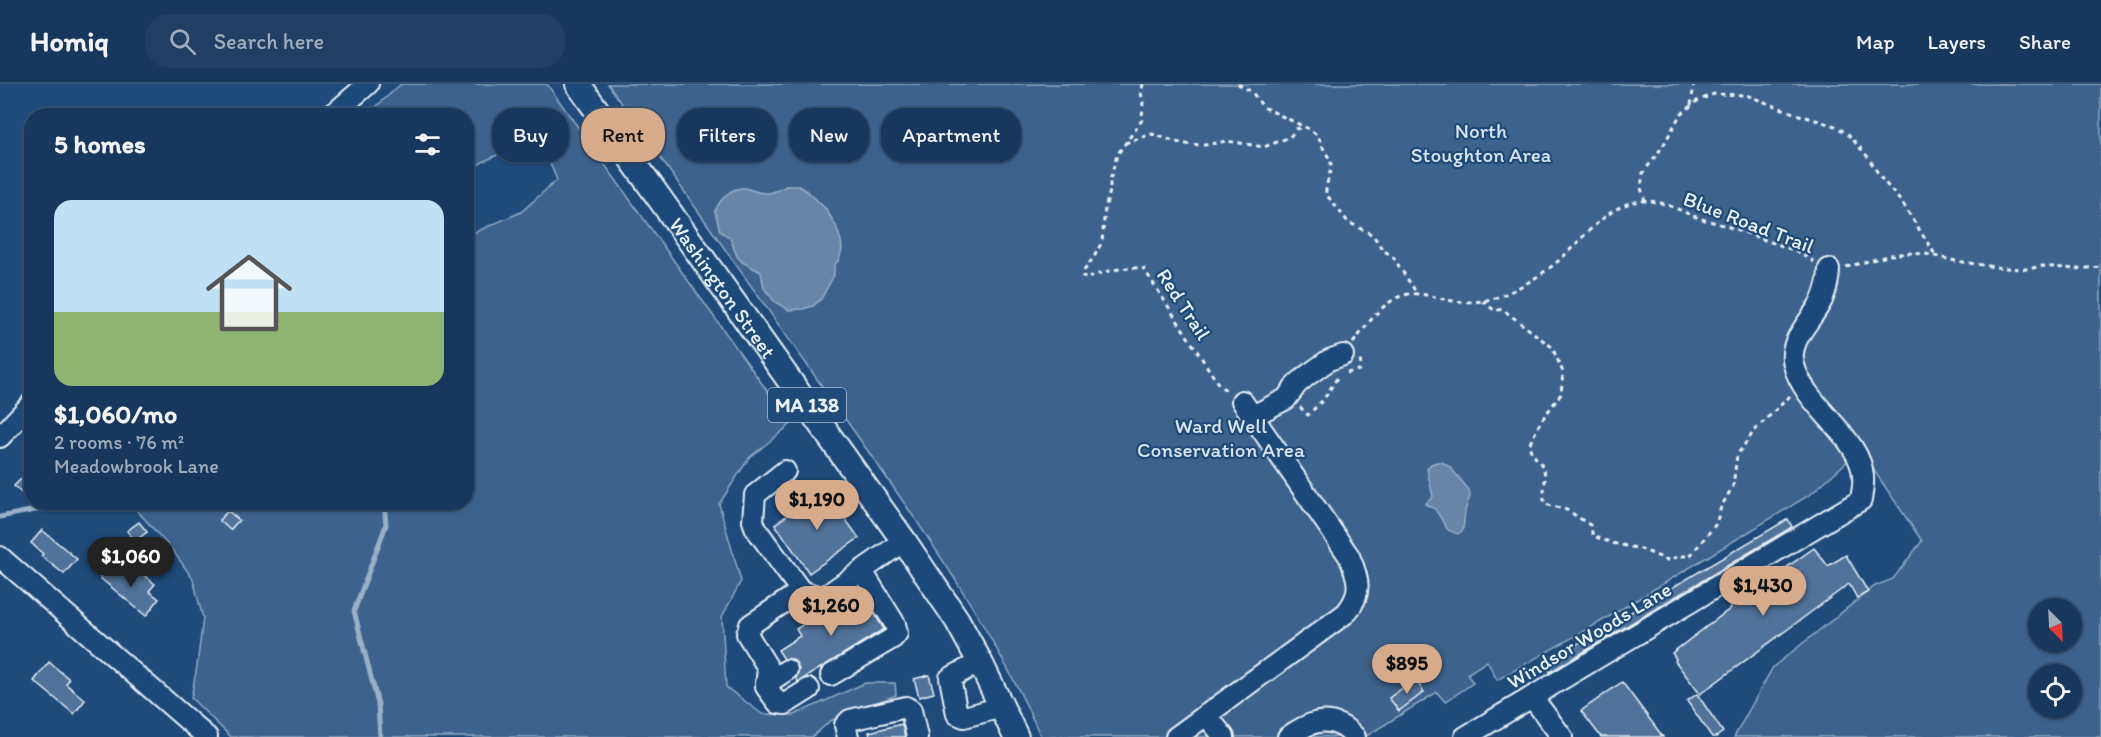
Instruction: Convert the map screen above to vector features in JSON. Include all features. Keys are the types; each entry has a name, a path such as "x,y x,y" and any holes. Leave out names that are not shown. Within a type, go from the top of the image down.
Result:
{"main road":[{"name":"Washington Street","path":"578,84 904,541 957,620 1002,707 1009,736"}],"street":[{"path":"340,108 368,84"},
{"name":"Windsor Woods Lane","path":"1465,737 1861,500 1864,476 1859,461 1846,438 1810,395 1794,365 1793,352 1796,342 1822,300 1829,269"},
{"path":"1176,737 1346,613 1357,598 1358,583 1348,556 1243,404 1289,396 1297,384 1308,375 1332,358 1343,355"},
{"path":"0,437 24,412"},
{"path":"785,471 755,495 754,525 801,591 820,597 827,595 904,541"},
{"path":"0,557 207,737"},
{"path":"831,675 897,633 896,624 862,571"},
{"path":"801,591 748,628 748,637 768,668 766,684 768,691 780,704 785,704 809,689"},
{"path":"980,662 950,678 957,714 964,717 1002,707"},
{"path":"766,684 787,670"},
{"path":"1533,697 1562,737"},
{"path":"848,737 845,726 850,720 906,707 911,711 917,737"},
{"path":"1206,715 1224,737"},
{"path":"1288,737 1306,725 1322,721 1339,724 1355,737"}],"path":[{"name":"Red Trail","path":"1143,84 1142,120 1118,153 1110,180 1102,242 1083,272 1083,278 1087,279 1095,273 1103,274 1110,270 1135,267 1144,269 1219,385 1243,404"},
{"path":"1238,84 1252,92 1263,107 1319,136 1320,144 1331,165 1326,180 1326,194 1348,222 1373,235 1382,249 1393,257 1416,292 1454,301 1483,301 1508,292 1554,264 1609,213 1628,204 1645,201 1641,188 1643,173 1663,146 1680,115 1691,105 1714,94 1746,95 1842,129 1862,149 1881,178 1904,204 1937,256"},
{"path":"1691,105 1694,84"},
{"path":"1125,143 1152,134 1183,144 1205,145 1227,141 1264,147 1290,137 1296,129 1305,127"},
{"name":"Blue Road Trail","path":"1645,201 1664,204 1687,215 1788,248 1829,269 1844,268 1898,254 1926,254 2002,268 2101,267"},
{"path":"1483,301 1495,311 1502,309 1552,346 1563,372 1561,393 1540,422 1529,445 1532,456 1542,465 1545,477 1542,496 1545,504 1567,510 1590,525 1593,536 1641,549 1666,560 1691,555 1716,524 1721,507 1733,486 1737,454 1755,430 1793,394"},
{"path":"1289,396 1308,416"}],"green space":[{"path":"401,84 547,84 564,108 492,108 492,158 474,166 474,108 375,108"},
{"name":"Ward Well Conservation Area","path":"608,84 2101,84 2101,737 1734,737 1773,667 1875,586 1893,579 1922,541 1860,450 1811,494 1600,622 1497,680 1487,661 1467,674 1473,683 1445,702 1437,692 1365,737 1041,737 998,651 948,569 663,162 665,162 665,108 625,108"},
{"path":"569,115 581,131 581,162 603,162 791,424 749,458 719,504 741,581 722,617 726,687 762,714 794,715 865,683 895,683 896,695 830,721 812,737 231,737 191,698 203,618 193,579 174,552 137,510 474,510 474,233 521,212 557,180 549,162 569,162"}],"shaded area":[{"path":"786,186 799,186 806,190 826,209 836,226 841,241 842,249 839,260 834,265 834,275 821,299 813,306 803,309 789,310 775,302 764,288 761,272 742,262 730,238 720,231 715,211 730,192 739,188 768,193"},
{"path":"1437,462 1450,467 1469,490 1470,496 1465,511 1463,530 1458,534 1448,530 1435,509 1425,504 1433,497 1427,469 1431,464"}],"building":[{"path":"24,476 24,495 14,486"},
{"path":"824,489 859,538 809,573 775,524"},
{"path":"228,511 239,520 230,530 219,520"},
{"path":"1788,519 1792,527 1550,672 1545,663"},
{"path":"139,522 147,532 135,541 127,531"},
{"path":"42,530 77,559 64,574 41,556 43,554 31,543"},
{"path":"1814,548 1828,566 1846,555 1868,592 1857,598 1849,584 1700,694 1675,661 1672,653 1731,608 1727,602 1748,587 1752,592"},
{"path":"112,562 131,577 137,570 155,584 149,591 159,599 146,616 100,578"},
{"path":"864,597 884,629 798,682 797,664 792,659 784,659 778,650 800,636 796,629 821,613 826,620"},
{"path":"49,662 69,679 66,684 85,700 74,714 34,681"},
{"path":"929,675 934,693 919,697 914,679"},
{"path":"1415,679 1424,692 1399,711 1389,698"},
{"path":"1622,682 1663,737 1601,737 1581,711"},
{"path":"1697,694 1723,732 1716,737 1712,737 1687,701"},
{"path":"902,724 905,737 870,737 869,732"}],"waterway":[{"path":"0,517 35,510"},
{"path":"380,737 378,704 354,611 386,525 385,510"}],"park label":[{"name":"North Stoughton Area","path":"1481,142"}]}
